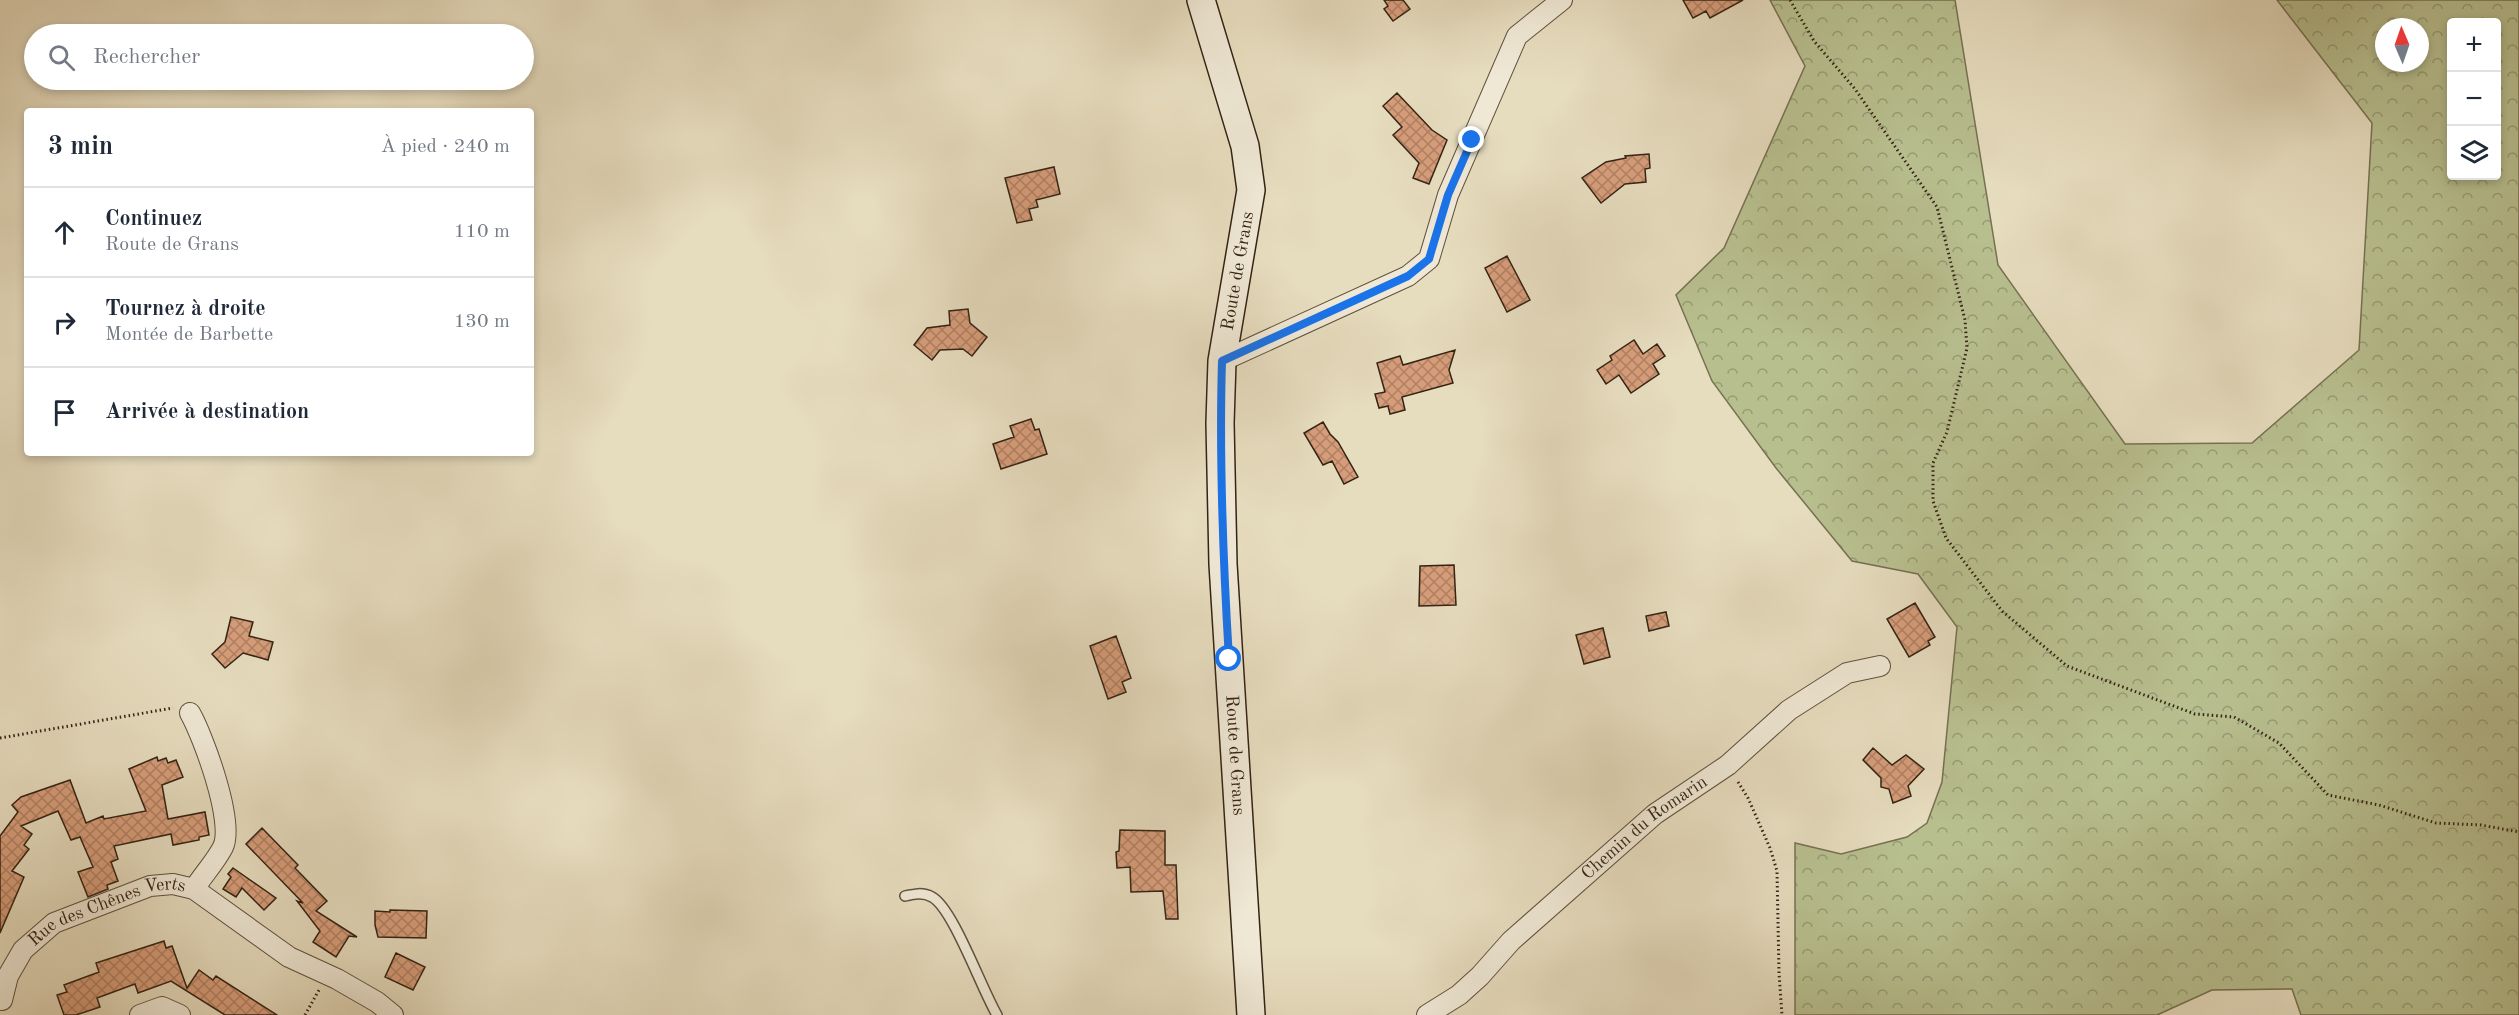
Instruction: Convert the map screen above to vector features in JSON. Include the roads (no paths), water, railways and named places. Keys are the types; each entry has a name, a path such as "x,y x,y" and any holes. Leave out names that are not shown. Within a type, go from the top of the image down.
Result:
{"street":[{"name":"Route de Grans","path":"1201,0 1245,146 1251,190 1222,361 1220,423 1223,564 1251,1015"},
{"path":"1222,361 1408,276 1429,259 1448,195 1517,36 1562,0"},
{"name":"Chemin du Romarin","path":"1427,1015 1459,995 1480,976 1511,941 1655,814 1728,765 1789,710 1847,674 1880,666"},
{"path":"190,713 202,735 227,822 225,845 194,889"},
{"name":"Rue des Chênes Verts","path":"2,1000 8,976 23,950 54,923 150,886 173,884 194,889 289,957 377,1002 393,1015"},
{"path":"140,1015 162,1007 180,1015"}],"lane":[{"path":"905,896 929,895 943,906 954,924 980,984 997,1015"}]}
